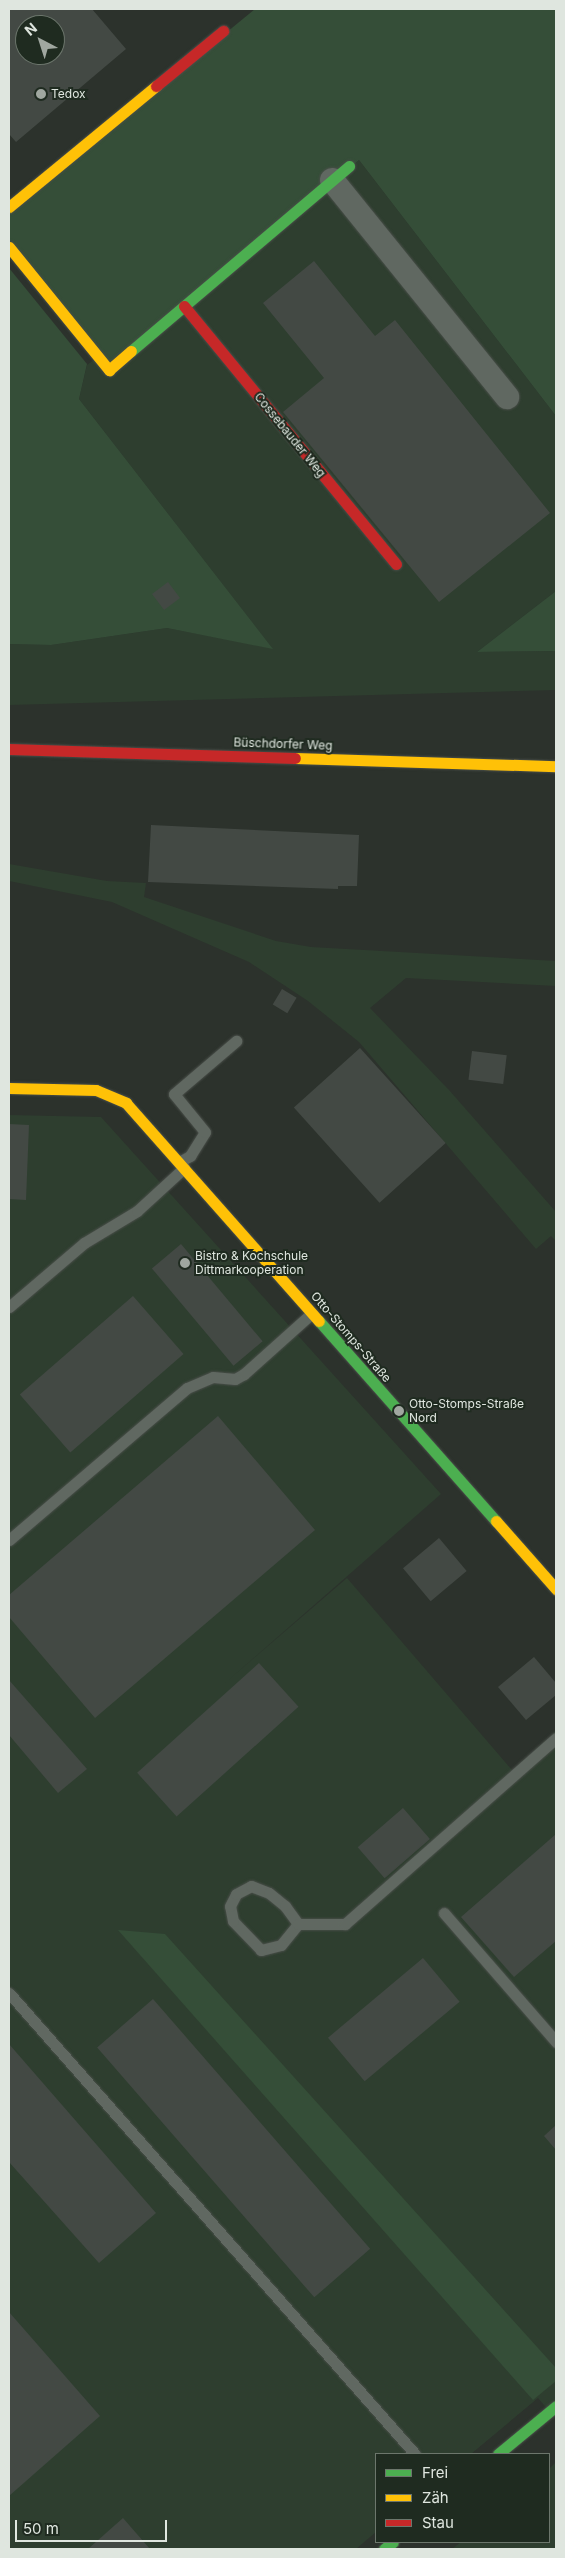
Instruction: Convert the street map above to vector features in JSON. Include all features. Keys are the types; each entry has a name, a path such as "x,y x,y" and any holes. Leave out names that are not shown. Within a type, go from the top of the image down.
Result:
{"street":[{"path":"9,207 223,31"},
{"path":"9,247 109,370 340,173 506,397"},
{"name":"Cossebauder Weg","path":"184,306 396,564"},
{"name":"Büschdorfer Weg","path":"9,749 556,766"},
{"name":"Otto-Stomps-Straße","path":"9,1088 96,1090 126,1103 556,1589"},
{"path":"499,2453 556,2406"}],"lane":[{"path":"9,1307 84,1243 137,1211 190,1156 206,1132 174,1094 236,1041"},
{"path":"9,1540 187,1388 213,1377 235,1378 244,1374 312,1313"},
{"path":"298,1924 281,1945 261,1950 233,1921 230,1906 236,1894 251,1886 274,1897 298,1924 345,1924 556,1738"},
{"path":"444,1913 556,2042"},
{"path":"9,1993 414,2453"}],"shaded area":[{"path":"255,9 556,9 556,416 359,160 110,365 9,243 9,211"},
{"path":"359,160 556,416 556,591 477,652 556,651 556,690 9,705 9,644 51,645 167,628 272,648 79,399 87,365"},
{"path":"9,268 87,364 79,399 273,649 167,628 51,645 9,644"},
{"path":"556,591 556,651 477,652"},
{"path":"9,864 107,881 146,883 144,897 276,941 311,947 556,961 556,986 406,978 370,1008 449,1090 556,1212 556,1241 551,1236 536,1249 359,1042 308,1001 249,962 112,902 9,881"},
{"path":"9,1115 101,1117 441,1494 225,1683 347,1578 512,1770 556,1731 556,2419 538,2398 472,2453 375,2453 375,2533 356,2549 9,2549"},
{"path":"118,1930 165,1934 556,2368 556,2381 533,2400"},
{"path":"556,2462 556,2549 452,2549 460,2543 550,2543 550,2468"}],"building":[{"name":"Tedox","path":"9,9 92,9 126,49 16,142 9,134"},
{"path":"314,261 375,336 395,320 550,513 439,602 283,412 324,378 263,303"},
{"path":"168,582 180,598 164,610 152,594"},
{"path":"151,825 359,835 357,886 338,886 338,889 148,882"},
{"path":"282,989 297,998 287,1013 273,1004"},
{"path":"360,1048 446,1143 380,1203 294,1108"},
{"path":"472,1051 507,1055 503,1084 468,1080"},
{"path":"9,1124 29,1125 26,1200 9,1199"},
{"path":"181,1244 263,1341 234,1366 152,1268"},
{"path":"133,1296 184,1354 70,1453 20,1394"},
{"path":"218,1416 315,1530 95,1718 9,1617 9,1595"},
{"path":"439,1538 467,1571 431,1601 403,1568"},
{"path":"534,1657 556,1683 556,1695 526,1720 498,1687"},
{"path":"259,1663 298,1707 177,1817 137,1773"},
{"path":"9,1680 87,1769 58,1793 9,1735"},
{"path":"403,1808 430,1839 385,1878 358,1847"},
{"path":"556,1834 556,1941 514,1977 461,1917"},
{"path":"423,1958 460,2002 365,2081 328,2038"},
{"path":"153,1999 370,2249 314,2297 97,2048"},
{"path":"9,2044 156,2213 99,2263 9,2162"},
{"path":"556,2125 556,2150 544,2136"},
{"path":"9,2312 100,2416 9,2496"},
{"path":"123,2518 150,2549 88,2549"}],"traffic: fast":[{"path":"131,351 349,166"},
{"path":"319,1321 496,1521"},
{"path":"499,2453 556,2406"},
{"path":"384,2549 392,2543"}],"traffic: slow":[{"path":"9,207 156,86"},
{"path":"9,247 109,370 131,351"},
{"path":"295,758 556,766"},
{"path":"9,1088 96,1090 126,1103 319,1321"},
{"path":"496,1521 556,1589"}],"traffic: jam":[{"path":"156,86 223,31"},
{"path":"184,306 396,564"},
{"path":"9,749 295,758"}],"place":[{"name":"Tedox","path":"41,94"},
{"name":"Bistro & Kochschule Dittmarkooperation","path":"185,1263"},
{"name":"Otto-Stomps-Straße Nord","path":"399,1411"}]}
